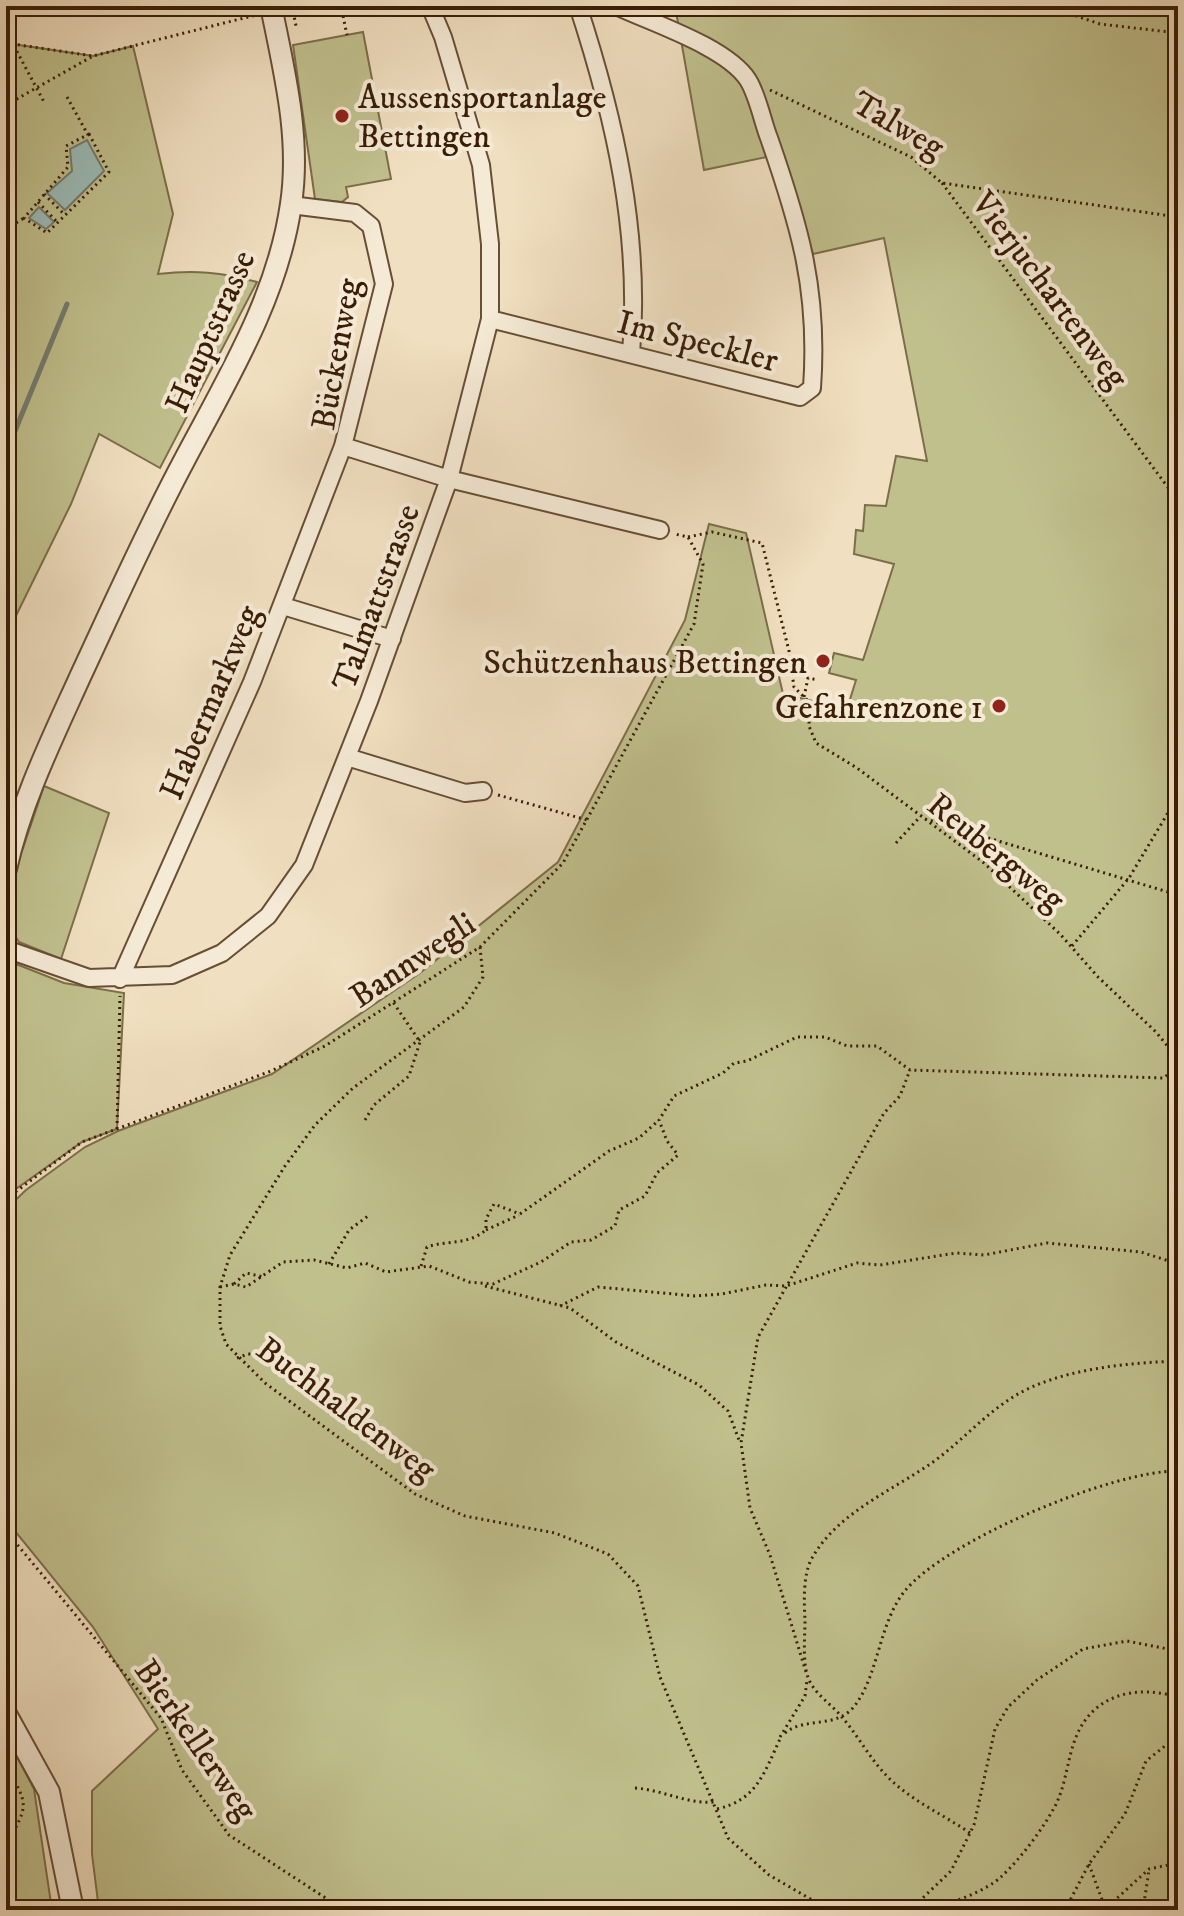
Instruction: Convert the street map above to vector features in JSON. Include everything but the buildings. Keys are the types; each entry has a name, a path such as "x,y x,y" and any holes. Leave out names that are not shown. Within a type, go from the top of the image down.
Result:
{"street":[{"name":"Talmattstrasse","path":"6,949 57,970 89,978 172,975 222,953 268,916 304,865 392,639 449,479 490,319 490,244 481,165 443,37 430,6"},
{"path":"578,6 603,81 628,198 635,307 631,354"},
{"path":"616,6 723,56 748,80"},
{"name":"Hauptstrasse","path":"6,869 39,768 147,531 255,327 278,263 291,205 294,147 289,94 271,9"},
{"name":"Im Speckler","path":"490,319 800,397 812,388 815,345 810,272 787,190 748,80"},
{"name":"Bückenweg","path":"291,205 355,213 371,226 384,284 343,446 449,479 660,530"},
{"name":"Habermarkweg","path":"120,979 283,606 343,446"},
{"path":"283,606 392,639"},
{"path":"347,757 465,793 483,791"},
{"path":"6,1714 49,1792 73,1910"}],"path":[{"path":"292,6 296,26"},
{"path":"1047,6 1100,24 1178,33"},
{"path":"6,105 93,56 271,9"},
{"path":"343,16 347,35"},
{"path":"6,43 93,56"},
{"path":"14,46 44,102"},
{"name":"Talweg","path":"748,80 911,157 942,183 1178,217"},
{"path":"24,218 47,233 109,172 67,97"},
{"path":"6,229 24,218 68,167 66,146 88,135"},
{"name":"Vierjuchartenweg","path":"942,183 1178,501"},
{"path":"44,194 65,215"},
{"path":"38,202 57,222"},
{"path":"660,530 688,537 712,532 762,543 789,651 794,687 804,697"},
{"name":"Bannwegli","path":"6,1199 82,1142 271,1071 325,1046 480,947 563,863 694,624 703,564 688,537"},
{"path":"804,697 808,678 818,680"},
{"name":"Reubergweg","path":"804,697 809,702 809,726 816,743 857,768 984,863 1072,947 1156,1032 1178,1059"},
{"path":"483,791 587,820"},
{"path":"1072,947 1129,878 1178,796"},
{"path":"896,843 919,817 1178,895"},
{"name":"Buchhaldenweg","path":"480,947 483,977 474,995 420,1042 353,1088 315,1125 285,1166 230,1255 220,1287 220,1326 226,1344 265,1383 415,1494 465,1516 555,1533 608,1554 638,1586 660,1677 728,1838 769,1875 805,1896 840,1907 868,1910"},
{"path":"117,1129 120,979"},
{"path":"365,1120 374,1105 409,1076 420,1042 393,1002"},
{"path":"421,1266 427,1247 436,1244 451,1246 520,1214 609,1151 639,1138 659,1120 674,1096 723,1073 734,1063 747,1061 797,1037 825,1037 847,1046 877,1046 910,1070 1164,1078 1178,1065"},
{"path":"741,1443 758,1337 884,1113 900,1096 910,1070"},
{"path":"482,1285 493,1284 541,1262 571,1242 591,1240 615,1226 619,1210 645,1196 657,1173 678,1155 667,1141 659,1120"},
{"path":"486,1230 486,1219 494,1204 520,1214"},
{"path":"329,1264 349,1230 368,1216"},
{"path":"560,1306 598,1287 695,1296 766,1285 786,1286 857,1263 880,1265 956,1253 984,1255 1047,1243 1141,1252 1178,1264"},
{"path":"220,1287 234,1284 246,1287 283,1262 314,1260 347,1268 365,1263 386,1272 421,1266 570,1308 616,1342 699,1385 728,1411 741,1443 750,1508 770,1555 808,1677 815,1690 841,1716 885,1774 918,1801 970,1833"},
{"path":"234,1284 246,1273 264,1277"},
{"path":"237,1358 248,1354 269,1355 272,1349"},
{"path":"717,1809 738,1804 753,1791 805,1696 808,1677 804,1600 810,1561 835,1528 865,1504 943,1455 1014,1396 1040,1384 1077,1375 1140,1362 1178,1361"},
{"path":"780,1737 792,1727 818,1725 841,1716 855,1705 894,1609 903,1593 923,1576 1002,1524 1104,1484 1152,1471 1178,1471"},
{"name":"Bierkellerweg","path":"6,1531 161,1718 182,1770 229,1835 344,1910"},
{"path":"910,1910 951,1871 970,1833 995,1729 1008,1707 1037,1680 1083,1649 1127,1641 1178,1651"},
{"path":"918,1910 940,1908 1001,1878 1055,1806 1076,1736 1103,1704 1128,1691 1153,1689 1178,1697"},
{"path":"1065,1910 1089,1864 1125,1814 1146,1761 1165,1746 1178,1745"},
{"path":"6,1765 23,1797 25,1810 6,1845"},
{"path":"635,1788 658,1790 693,1803 714,1802"},
{"path":"1089,1864 1105,1909 1149,1869 1178,1863"},
{"path":"1143,1910 1149,1869"},
{"path":"805,1896 805,1910"}],"green space":[{"path":"675,6 1178,6 1178,1910 99,1910 92,1854 92,1791 158,1729 93,1627 6,1520 6,1209 26,1190 85,1147 118,1131 272,1074 420,973 558,862 685,620 709,524 746,533 783,694 847,709 856,680 829,673 834,653 863,660 894,564 854,554 856,530 863,531 865,505 886,506 896,456 927,461 884,238 813,254 781,154 704,170"},
{"name":"Aussensportanlage Bettingen","path":"363,32 391,179 346,187 348,197 342,202 315,199 293,45"},
{"path":"6,43 93,56 133,46 173,214 158,274 208,273 257,282 160,468 99,434 71,504 6,636"},
{"path":"44,786 109,813 61,959 19,942 6,922 6,910 21,854"},
{"path":"6,960 64,983 124,993 117,1129 82,1142 6,1196"},
{"path":"6,1736 34,1789 52,1910 6,1910"}],"water":[{"path":"87,140 104,171 65,210 47,193 72,171 70,149"},
{"path":"39,207 54,222 46,229 29,218"}],"waterway":[{"path":"6,453 67,304"}],"place":[{"name":"Aussensportanlage Bettingen","path":"342,116"},
{"name":"Schützenhaus Bettingen","path":"823,661"},
{"name":"Gefahrenzone 1","path":"999,706"}]}
